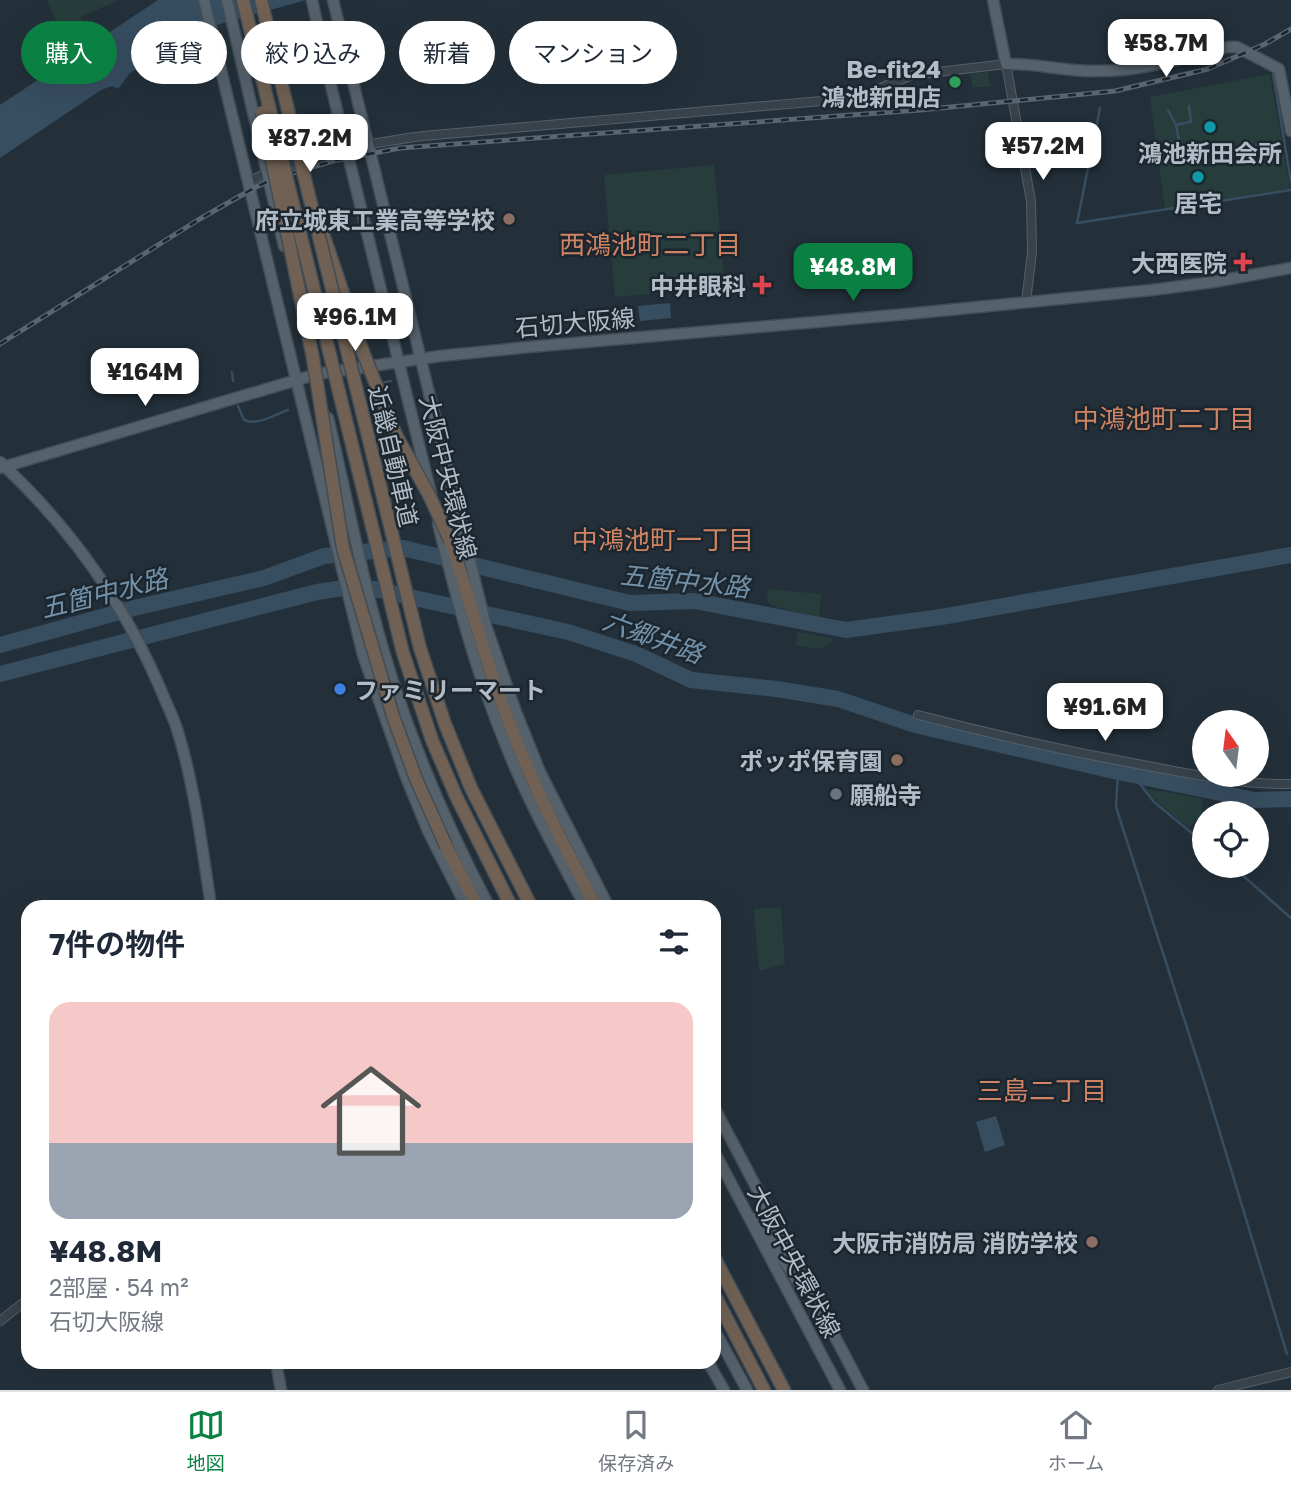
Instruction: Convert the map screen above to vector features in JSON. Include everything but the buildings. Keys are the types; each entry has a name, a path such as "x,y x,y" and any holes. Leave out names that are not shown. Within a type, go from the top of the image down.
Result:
{"highway":[{"path":"241,0 313,358 341,540 393,716 416,779 474,900"},
{"name":"近畿自動車道","path":"241,0 403,653 432,740 456,796 508,900"},
{"name":"近畿自動車道","path":"261,0 420,648 445,724 471,788 528,900"},
{"path":"307,187 387,415 450,540 500,700 539,792 593,900"},
{"path":"721,1270 787,1390"},
{"path":"721,1307 764,1390"}],"main road":[{"path":"204,0 339,562 370,679 405,777 428,831 463,900"},
{"path":"227,0 266,173 340,467 355,540 394,684 428,776 486,900"},
{"path":"993,0 1006,64 1093,72 1129,70 1237,47 1279,69 1291,131"},
{"path":"333,1 484,621 508,692 540,772 605,900"},
{"name":"大阪中央環状線","path":"313,3 444,550 475,662 505,745 582,900"},
{"name":"石切大阪線","path":"2,465 317,374 420,359 1188,285 1291,268"},
{"path":"2,465 63,528 118,605 140,644 177,728 197,811 210,900"},
{"path":"721,1120 863,1390"},
{"name":"大阪中央環状線","path":"721,1164 840,1390"},
{"path":"733,1187 775,1244 823,1326 842,1350"},
{"path":"721,1342 745,1388"},
{"path":"277,1369 281,1390"},
{"path":"712,1369 724,1390"}],"street":[{"path":"247,182 266,173 368,144 423,136 833,100 868,93 912,75 1006,64 1031,201 1032,252 1026,302"},
{"path":"918,715 1016,740 1185,774 1225,781 1291,784"},
{"path":"0,1321 21,1304"},
{"path":"1218,1390 1241,1387 1291,1372"}],"green space":[{"path":"47,0 119,0 81,17 82,21 56,21"},
{"path":"988,72 990,87 973,87 970,74"},
{"path":"1270,74 1290,189 1165,209 1150,97"},
{"path":"714,165 725,287 615,297 604,175"},
{"path":"768,589 821,594 819,618 773,606 767,601"},
{"path":"798,632 832,638 831,643 819,649 796,645"},
{"path":"1145,789 1202,798 1202,801 1192,801 1192,825 1189,828"},
{"path":"781,907 785,964 759,971 754,909"}],"water":[{"path":"158,0 306,0 227,22 131,21 131,73 118,89 112,86 101,90 0,158 0,105 32,84 117,84 117,27"},
{"path":"1267,140 1271,144 1265,153 1249,159 1248,154 1257,143"},
{"path":"670,303 671,318 640,321 638,306"},
{"path":"996,1116 1005,1145 985,1152 976,1122"}],"waterway":[{"path":"1273,74 1291,182"},
{"path":"1168,110 1176,125 1191,122 1189,106"},
{"path":"1100,108 1077,223 1291,190"},
{"path":"1176,125 1183,151"},
{"path":"232,372 233,381"},
{"path":"381,383 391,381"},
{"path":"238,406 244,420 255,422 288,410"},
{"name":"五箇中水路","path":"0,645 134,608 264,578 324,556 403,548 630,603 695,601 846,630 941,617 1291,555"},
{"name":"六郷井路","path":"0,674 317,592 350,587 374,589 568,632 636,654 691,680 838,699 915,725 1118,772 1255,800 1291,799"},
{"path":"1118,772 1116,807 1206,1087 1287,1354"},
{"path":"1132,774 1154,802 1192,833"},
{"path":"1246,878 1291,918"}],"railway":[{"path":"0,344 254,188 275,178 333,161 400,148 920,110 1115,91 1208,69 1265,44 1291,29"}],"place":[{"name":"Be-fit24 鴻池新田店","path":"955,82"},
{"name":"鴻池新田会所","path":"1210,127"},
{"name":"居宅","path":"1198,177"},
{"name":"府立城東工業高等学校","path":"509,219"},
{"name":"大西医院","path":"1243,262"},
{"name":"中井眼科","path":"762,285"},
{"name":"ファミリーマート","path":"340,689"},
{"name":"ポッポ保育園","path":"897,760"},
{"name":"願船寺","path":"836,794"},
{"name":"大阪市消防局 消防学校","path":"1092,1242"}],"district":[{"name":"西鴻池町二丁目","path":"650,244"},
{"name":"中鴻池町二丁目","path":"1164,418"},
{"name":"中鴻池町一丁目","path":"663,539"},
{"name":"三島二丁目","path":"1042,1090"}]}
